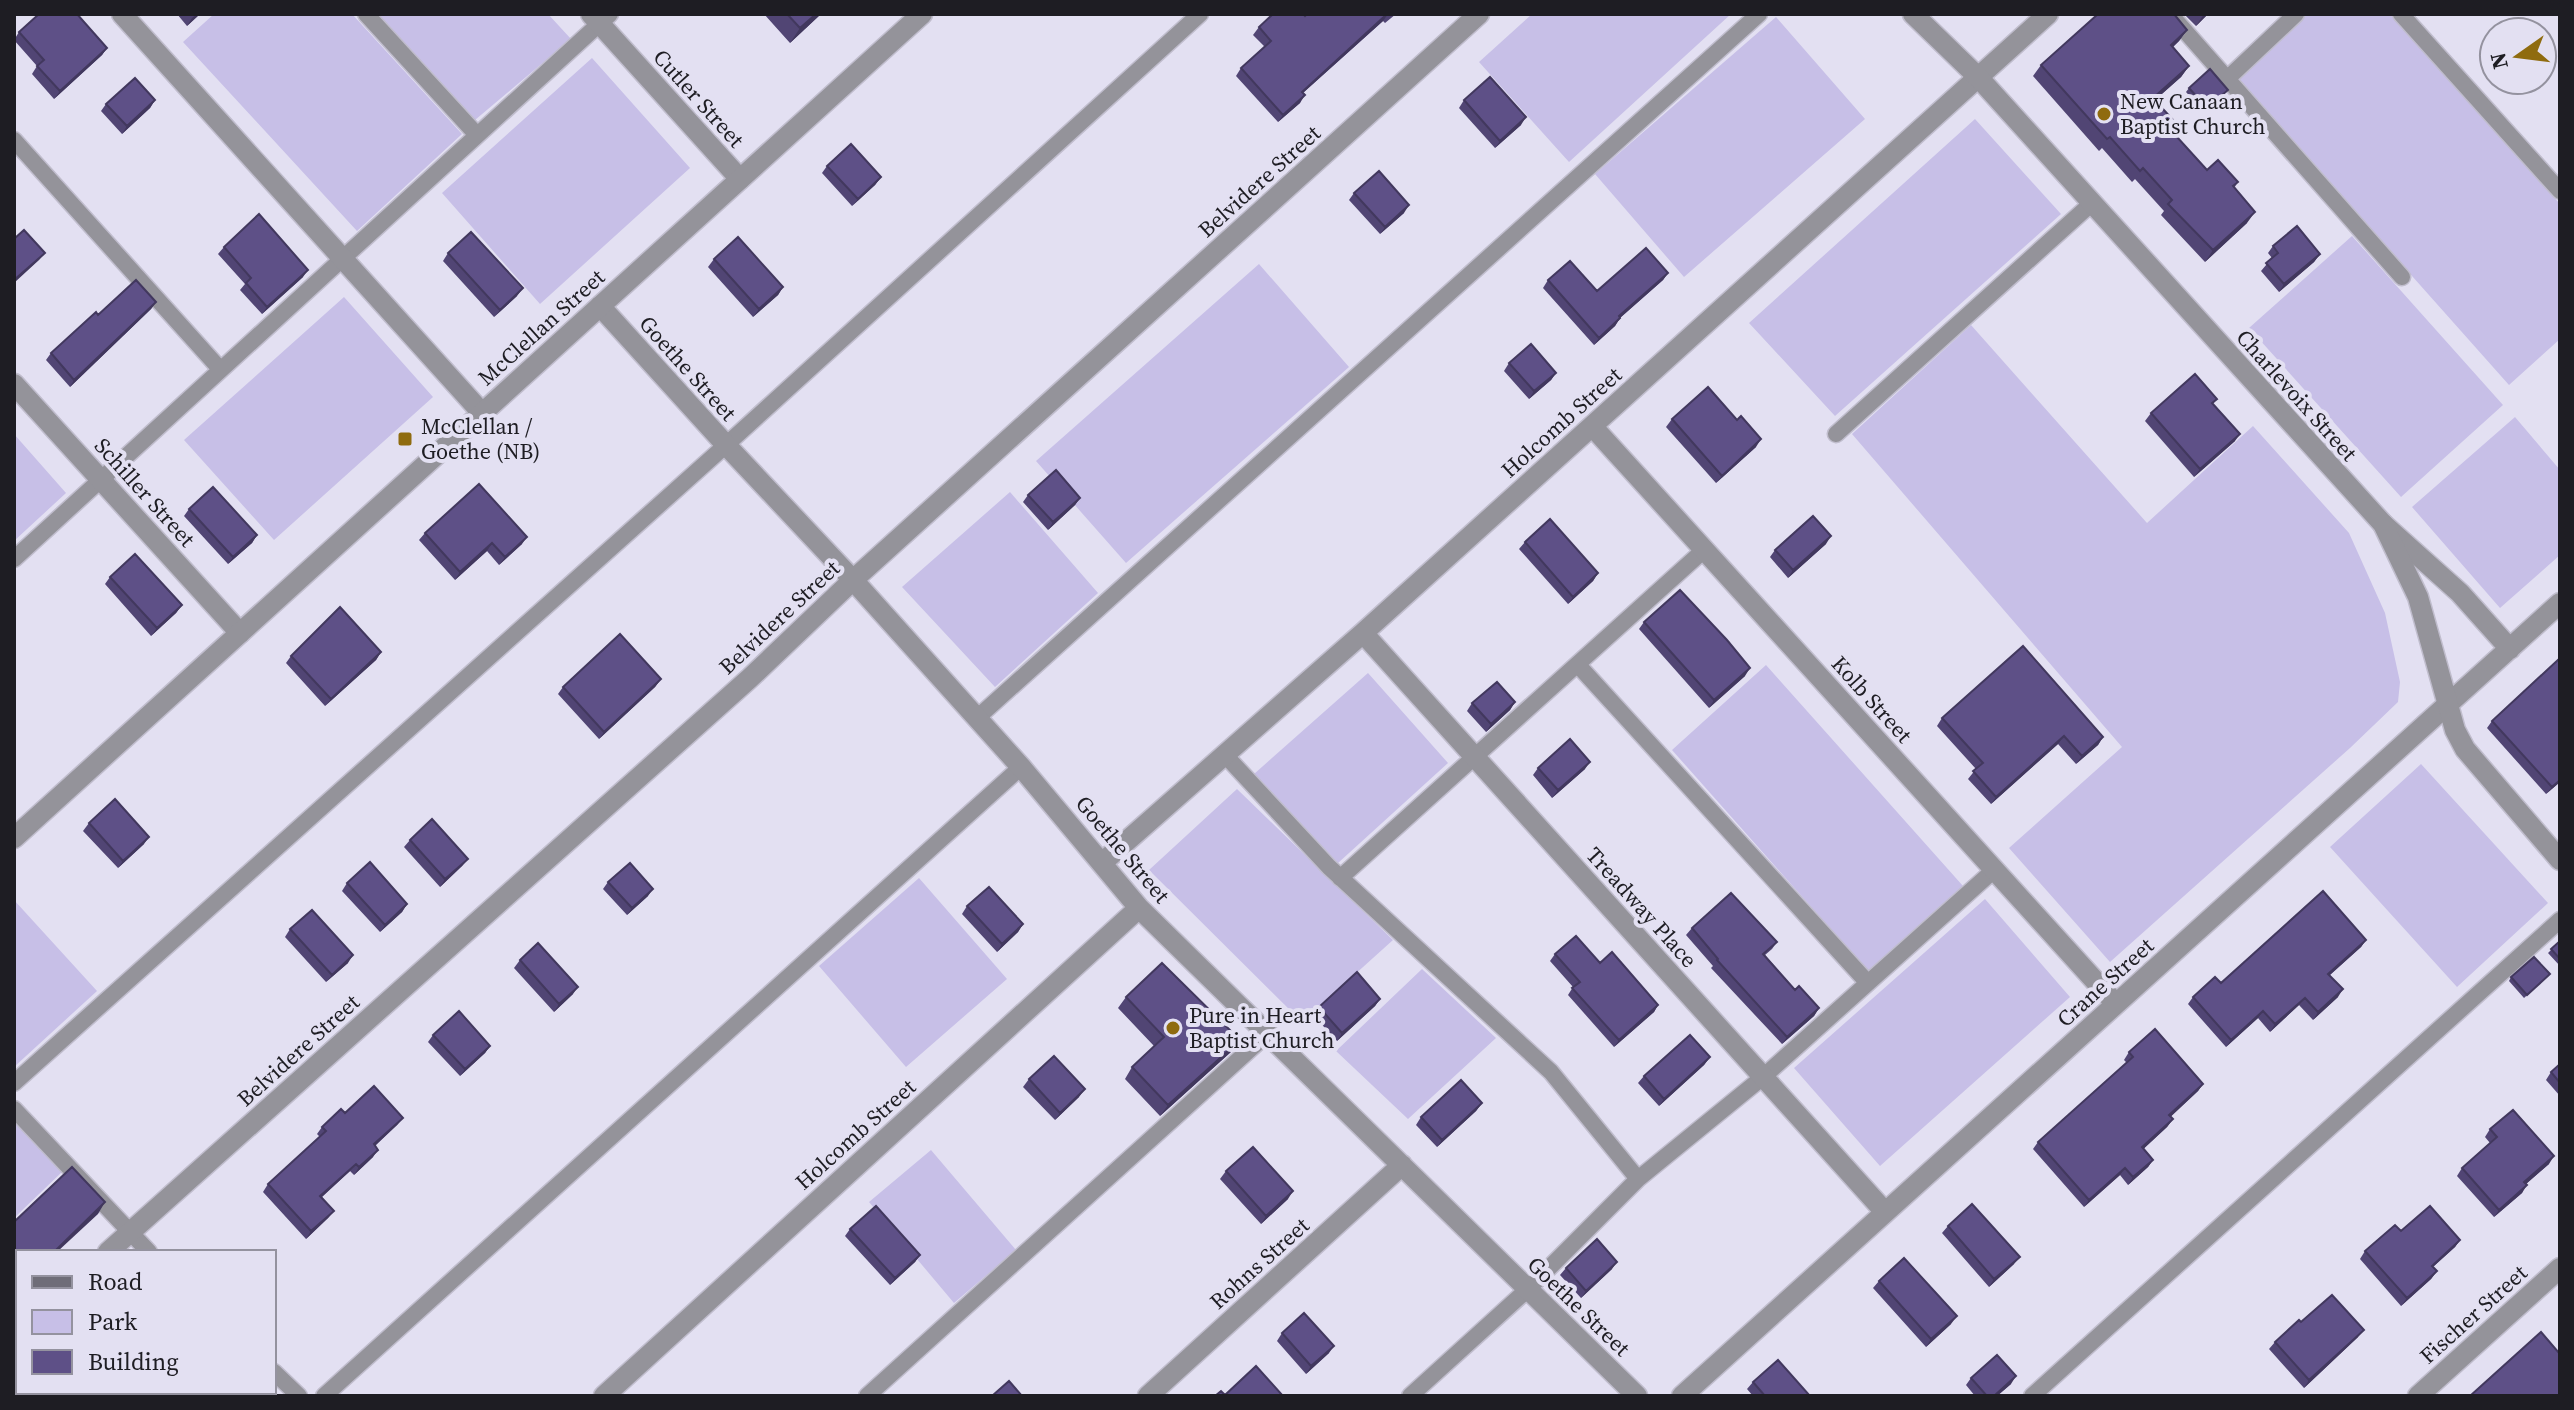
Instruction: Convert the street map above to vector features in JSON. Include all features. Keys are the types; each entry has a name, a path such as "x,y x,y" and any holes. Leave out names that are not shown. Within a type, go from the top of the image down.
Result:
{"street":[{"path":"122,14 482,413"},
{"name":"McClellan Street","path":"14,838 922,14"},
{"name":"Belvidere Street","path":"110,1250 750,678 853,580 1479,14"},
{"name":"Charlevoix Street","path":"1913,14 1978,77 2383,524 2418,597 2446,705 2465,749 2560,860"},
{"name":"Holcomb Street","path":"1103,862 1363,633 2048,14"},
{"name":"Cutler Street","path":"600,17 740,179"},
{"name":"Goethe Street","path":"600,306 1021,767 1139,908 1637,1396"},
{"name":"Schiller Street","path":"14,384 240,633"},
{"name":"Kolb Street","path":"1592,426 2116,1004"},
{"path":"2383,524 2460,593 2510,649"},
{"name":"Crane Street","path":"1682,1396 2560,603"},
{"name":"Treadway Place","path":"1363,633 1885,1212"},
{"name":"Holcomb Street","path":"604,1396 1139,908"},
{"name":"Rohns Street","path":"1148,1396 1402,1165"},
{"name":"Fischer Street","path":"2418,1396 2560,1268"}],"lane":[{"path":"366,14 477,135"},
{"path":"14,1083 726,445 1200,14"},
{"path":"977,718 1759,14"},
{"path":"2170,14 2402,277"},
{"path":"2227,79 2296,14"},
{"path":"2401,14 2560,191"},
{"path":"14,559 477,135 600,17"},
{"path":"14,140 220,369"},
{"path":"1836,434 2092,203"},
{"path":"1340,878 1704,550"},
{"path":"1578,665 1868,983"},
{"path":"1225,755 1340,878 1551,1072 1638,1179"},
{"path":"324,1396 1021,767"},
{"path":"1410,1396 1528,1289 1638,1179 1763,1077 1994,870"},
{"path":"2032,1396 2560,920"},
{"path":"867,1396 1267,1034"},
{"path":"14,1109 147,1250"},
{"path":"276,1374 299,1396"}],"green space":[{"path":"214,14 352,14 462,134 357,231 183,42"},
{"path":"377,14 548,14 571,39 475,120"},
{"path":"1532,14 1731,14 1569,162 1479,62"},
{"path":"2306,14 2391,14 2560,204 2560,339 2509,385 2235,77"},
{"path":"1776,17 1865,119 1684,277 1595,174"},
{"path":"592,58 690,168 540,304 442,193"},
{"path":"1975,119 2061,214 1835,416 1749,323"},
{"path":"2352,236 2503,405 2401,497 2249,328"},
{"path":"1259,264 1349,367 1126,563 1036,461"},
{"path":"344,297 433,397 274,540 184,440"},
{"path":"1971,325 2147,523 2253,426 2349,533 2385,613 2400,682 2398,702 2110,962 2009,848 2122,747 1852,434"},
{"path":"2515,417 2560,470 2560,555 2500,608 2412,507"},
{"path":"14,434 66,493 14,541"},
{"path":"1010,492 1098,593 995,687 902,587"},
{"path":"1766,665 1963,886 1868,971 1672,750"},
{"path":"1368,673 1448,763 1338,863 1254,774"},
{"path":"2421,764 2548,903 2457,987 2330,847"},
{"path":"1237,789 1393,940 1302,1022 1149,870"},
{"path":"919,878 1007,979 906,1067 819,966"},
{"path":"1985,899 2070,997 1880,1166 1794,1068"},
{"path":"14,900 97,991 14,1067"},
{"path":"1422,969 1496,1038 1408,1119 1336,1051"},
{"path":"14,1119 63,1171 14,1218"},
{"path":"931,1150 1016,1250 954,1303 869,1202"},
{"path":"104,1394 263,1394 261,1396"}],"building":[{"path":"39,14 77,14 107,48 60,91 37,66 44,60 19,32"},
{"path":"787,14 816,14 800,28"},
{"path":"1273,14 1387,14 1302,92 1305,95 1283,115 1241,68 1271,41 1259,27"},
{"path":"2098,14 2174,14 2187,30 2171,45 2189,66 2153,98 2183,131 2177,137 2207,170 2218,160 2238,182 2233,186 2255,212 2213,250 2168,204 2172,200 2143,168 2140,171 2110,137 2107,139 2041,65"},
{"path":"2210,69 2228,90 2207,108 2189,88"},
{"path":"1490,77 1526,117 1500,141 1464,100"},
{"path":"135,78 155,100 127,126 106,104"},
{"path":"851,144 881,177 858,199 827,166"},
{"path":"1379,171 1409,205 1385,227 1354,193"},
{"path":"259,214 308,270 267,307 246,283 251,278 224,247"},
{"path":"2297,226 2320,254 2284,284 2266,263 2278,253 2273,246"},
{"path":"24,230 45,253 14,280 14,239"},
{"path":"471,232 523,288 500,310 448,253"},
{"path":"738,237 783,287 759,309 714,259"},
{"path":"1646,248 1668,273 1599,338 1548,280 1570,261 1597,291"},
{"path":"136,280 156,302 74,380 51,353"},
{"path":"1531,344 1556,373 1534,391 1509,363"},
{"path":"2195,374 2217,399 2212,403 2240,434 2200,469 2151,413"},
{"path":"1708,387 1737,420 1741,416 1761,439 1722,476 1672,419"},
{"path":"1056,470 1080,498 1053,522 1028,495"},
{"path":"479,484 527,537 505,557 492,543 460,572 425,533"},
{"path":"213,487 257,535 233,557 189,509"},
{"path":"1813,516 1831,536 1793,570 1775,550"},
{"path":"1550,519 1598,573 1573,597 1525,542"},
{"path":"135,554 182,605 157,628 110,577"},
{"path":"1680,590 1750,668 1714,700 1644,622"},
{"path":"340,607 381,652 331,699 291,656"},
{"path":"620,634 661,679 604,732 563,687"},
{"path":"2023,646 2103,737 2082,756 2064,736 1996,797 1973,771 1983,763 1942,718"},
{"path":"2560,658 2560,780 2552,787 2492,721"},
{"path":"1497,682 1515,702 1491,724 1472,703"},
{"path":"1570,739 1590,762 1558,790 1538,768"},
{"path":"115,799 149,837 123,861 89,823"},
{"path":"432,819 468,859 445,879 410,840"},
{"path":"370,862 407,904 385,925 347,883"},
{"path":"630,863 653,889 632,908 608,882"},
{"path":"989,887 1023,924 1002,944 967,906"},
{"path":"2323,891 2366,940 2328,974 2343,989 2318,1012 2305,998 2275,1024 2263,1011 2231,1040 2193,997 2215,977 2221,983"},
{"path":"1731,893 1777,942 1763,954 1795,990 1799,986 1819,1008 1787,1037 1692,928"},
{"path":"312,910 353,955 332,975 290,929"},
{"path":"1576,936 1600,963 1612,952 1658,1005 1619,1040 1572,988 1580,982 1555,954"},
{"path":"2560,941 2560,959 2551,949"},
{"path":"538,943 578,987 559,1004 520,960"},
{"path":"2534,957 2550,974 2527,995 2511,977"},
{"name":"Pure in Heart Baptist Church","path":"1162,963 1240,1040 1168,1105 1132,1067 1164,1037 1126,997"},
{"path":"1357,972 1380,999 1342,1033 1319,1007"},
{"path":"459,1011 490,1046 465,1069 433,1035"},
{"path":"2155,1029 2203,1084 2169,1115 2173,1119 2142,1147 2153,1160 2133,1177 2125,1168 2089,1200 2038,1142 2133,1057 2129,1052"},
{"path":"1690,1035 1710,1057 1664,1099 1644,1076"},
{"path":"1054,1056 1085,1089 1060,1113 1029,1079"},
{"path":"2560,1064 2560,1083 2551,1072"},
{"path":"1461,1080 1482,1103 1442,1140 1421,1117"},
{"path":"374,1086 403,1118 374,1144 378,1150 359,1167 356,1164 320,1196 334,1211 311,1231 268,1184 326,1131 322,1127 341,1109 345,1113"},
{"path":"2513,1110 2554,1156 2524,1182 2527,1185 2499,1210 2462,1168 2497,1137 2490,1129"},
{"path":"1253,1147 1293,1191 1266,1216 1226,1171"},
{"path":"72,1167 105,1202 56,1250 16,1250 14,1290 14,1222"},
{"path":"1972,1204 2020,1257 1994,1279 1948,1226"},
{"path":"876,1206 920,1255 895,1278 850,1229"},
{"path":"2430,1206 2460,1240 2432,1266 2437,1271 2407,1298 2365,1251 2395,1225 2401,1231"},
{"path":"1597,1239 1617,1262 1586,1291 1566,1268"},
{"path":"1904,1258 1957,1316 1931,1339 1879,1281"},
{"path":"2332,1295 2364,1330 2309,1380 2275,1342"},
{"path":"1304,1313 1334,1346 1311,1366 1282,1333"},
{"path":"2541,1332 2560,1354 2560,1396 2470,1396"},
{"path":"1997,1355 2016,1376 1994,1396 1987,1396 1971,1378"},
{"path":"1778,1360 1810,1396 1765,1396 1753,1382"},
{"path":"1256,1366 1283,1396 1215,1396 1221,1391 1225,1395"},
{"path":"1009,1381 1022,1396 992,1396"}],"place":[{"name":"New Canaan Baptist Church","path":"2104,114"},
{"name":"McClellan / Goethe (NB)","path":"405,439"},
{"name":"Pure in Heart Baptist Church","path":"1173,1028"}]}
